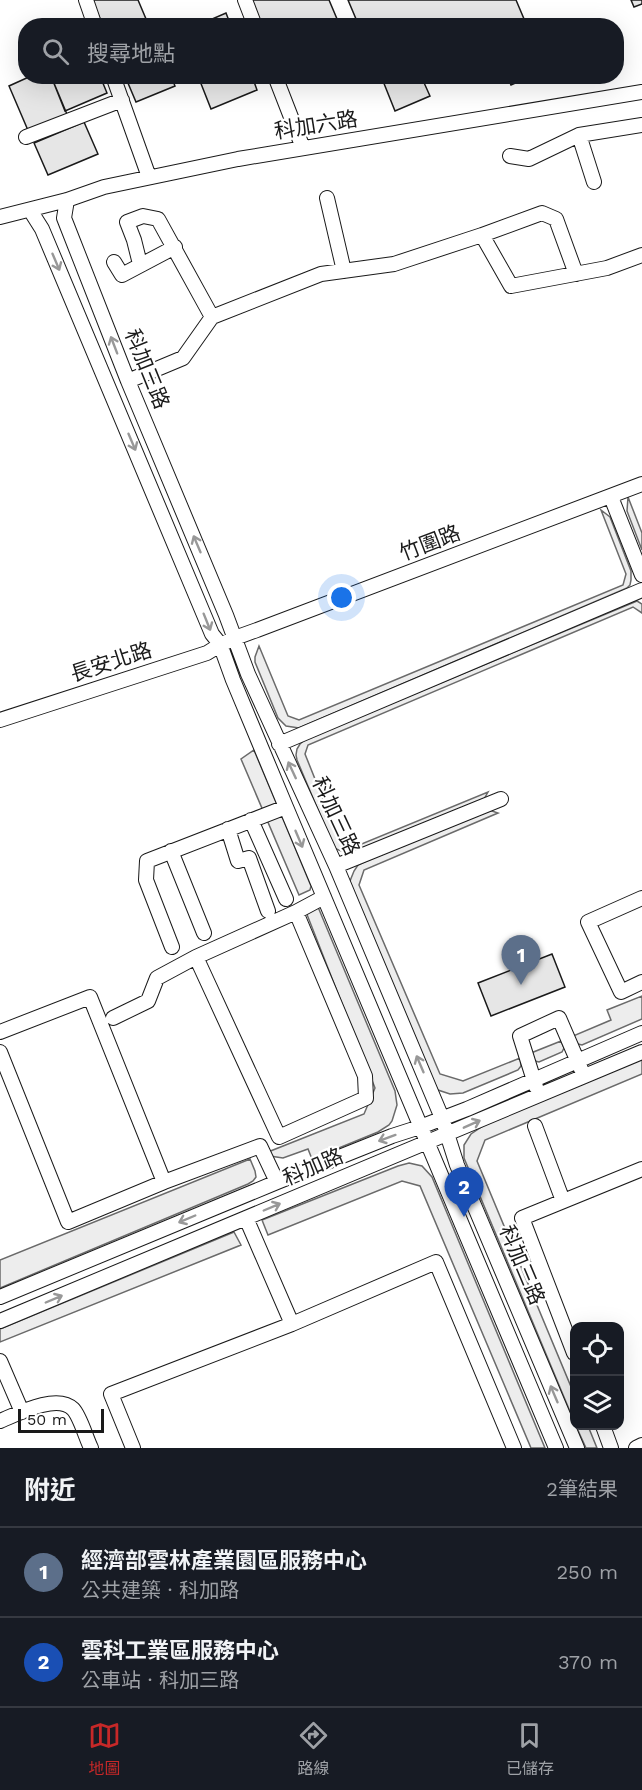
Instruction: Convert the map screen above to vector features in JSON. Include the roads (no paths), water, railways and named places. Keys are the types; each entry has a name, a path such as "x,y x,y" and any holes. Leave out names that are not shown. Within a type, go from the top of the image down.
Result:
{"street":[{"path":"86,0 92,18"},
{"path":"245,0 252,18"},
{"path":"116,84 149,177"},
{"path":"278,84 303,148"},
{"name":"科加六路","path":"0,217 68,200 104,187 238,159 642,92"},
{"path":"26,137 122,100"},
{"path":"510,156 529,159 579,135 642,125"},
{"path":"579,135 594,182"},
{"path":"327,198 344,271"},
{"name":"科加三路","path":"68,200 64,218 229,641 248,674 336,867 442,1118 457,1165 577,1448"},
{"name":"科加三路","path":"30,210 42,229 212,634 229,641"},
{"path":"128,381 183,358 212,317 321,274 394,264 542,213 556,219 576,274"},
{"path":"140,264 127,222 143,216 158,219 212,317"},
{"path":"482,235 511,286 607,268 642,255"},
{"path":"114,262 122,275 175,247"},
{"name":"竹圍路","path":"229,641 642,484"},
{"path":"611,497 642,575"},
{"path":"279,744 642,590"},
{"name":"科加三路","path":"229,641 233,680 556,1448"},
{"name":"長安北路","path":"0,720 207,653 229,641"},
{"path":"336,867 501,799"},
{"path":"172,947 146,880 147,861 286,807"},
{"path":"251,820 286,899"},
{"path":"228,829 238,861 249,858 268,911"},
{"path":"171,851 204,933"},
{"path":"113,1018 148,1001 157,978 196,957 324,897"},
{"path":"642,898 588,922 621,992 642,982"},
{"path":"0,1052 68,1222 164,1182 260,1146 366,1098 366,1076 296,912"},
{"path":"196,957 279,1137"},
{"path":"0,1032 90,998 164,1182"},
{"path":"539,1095 520,1036 559,1018 585,1076"},
{"name":"科加路","path":"0,1297 277,1182 392,1136 420,1128 642,1033"},
{"name":"科加路","path":"0,1321 642,1052"},
{"path":"535,1126 563,1201"},
{"path":"260,1146 277,1182"},
{"path":"570,1343 522,1218 642,1169"},
{"path":"246,1218 292,1324"},
{"path":"133,1448 111,1394 292,1324 436,1262 514,1448"},
{"path":"0,1361 22,1412"},
{"path":"0,1397 14,1392"},
{"path":"0,1421 40,1405 67,1404 74,1410 91,1448"},
{"path":"605,1430 611,1448"},
{"path":"636,1448 642,1445"}],"place":[{"name":"經濟部雲林產業園區服務中心","path":"521,985"},
{"name":"雲科工業區服務中心","path":"464,1217"}]}
